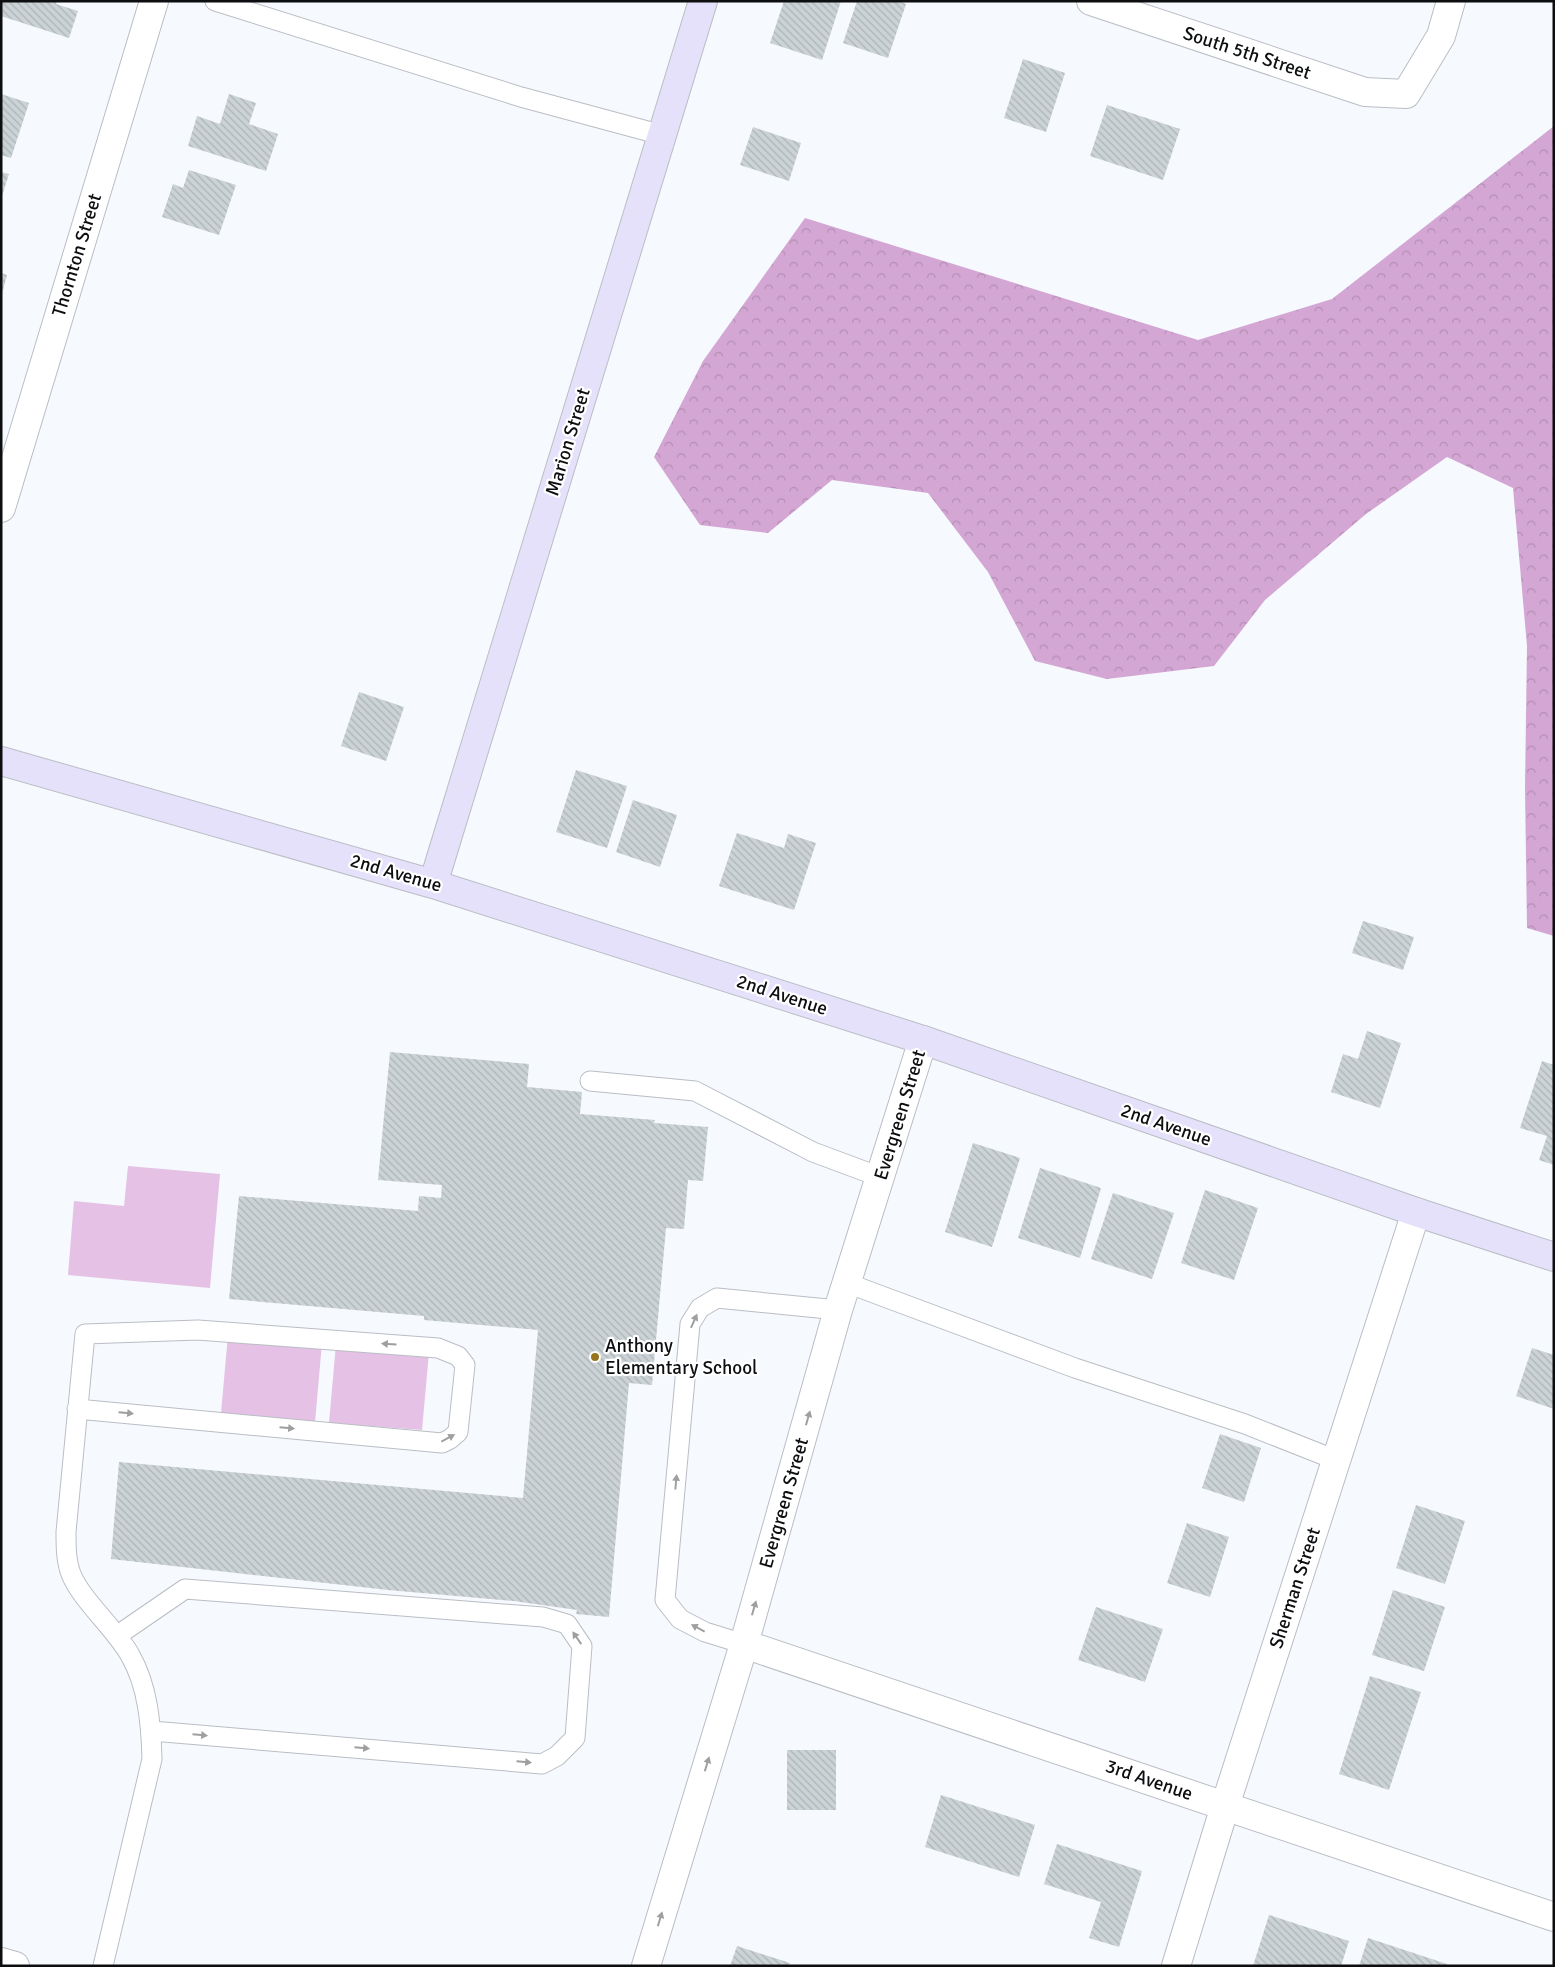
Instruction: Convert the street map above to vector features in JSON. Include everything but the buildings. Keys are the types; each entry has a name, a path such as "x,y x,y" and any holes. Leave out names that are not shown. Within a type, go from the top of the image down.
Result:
{"street":[{"name":"Thornton Street","path":"1,508 154,1"},
{"name":"Marion Street","path":"433,884 703,1"},
{"name":"South 5th Street","path":"1090,1 1366,92 1406,94 1441,36 1451,1"},
{"name":"2nd Avenue","path":"1,761 433,884 923,1040 1416,1212 1554,1257"},
{"name":"Evergreen Street","path":"646,1966 744,1644 838,1310 923,1040"},
{"name":"Sherman Street","path":"1176,1966 1225,1806 1416,1212"},
{"name":"3rd Avenue","path":"744,1644 1554,1917"},
{"path":"1,1962 15,1966"}],"lane":[{"path":"216,1 520,97 662,135"},
{"path":"590,1081 695,1091 813,1152 880,1177"},
{"path":"847,1283 1075,1368 1245,1424 1336,1460"},
{"path":"744,1644 705,1632 680,1619 666,1600 690,1324 700,1308 717,1298 838,1310"},
{"path":"77,1409 442,1442 450,1439 458,1432 465,1365 458,1356 438,1348 198,1330 85,1334 77,1409 66,1532 66,1552 72,1574 83,1593 118,1635 131,1655 141,1678 152,1730 152,1759 103,1966"},
{"path":"118,1635 185,1589 544,1616 567,1624 582,1646 575,1738 557,1756 542,1764 152,1730"}],"green space":[{"path":"1554,126 1554,936 1527,928 1525,788 1527,646 1513,488 1447,457 1366,514 1265,600 1214,666 1107,679 1035,661 988,572 928,493 832,480 768,533 700,525 654,457 703,361 805,218 1198,340 1332,299"}],"shaded area":[{"path":"128,1166 220,1174 210,1288 68,1275 74,1201 124,1206"},
{"path":"228,1335 322,1343 315,1422 221,1413"},
{"path":"336,1344 429,1352 422,1430 329,1423"}],"place":[{"name":"Anthony Elementary School","path":"595,1357"}]}
